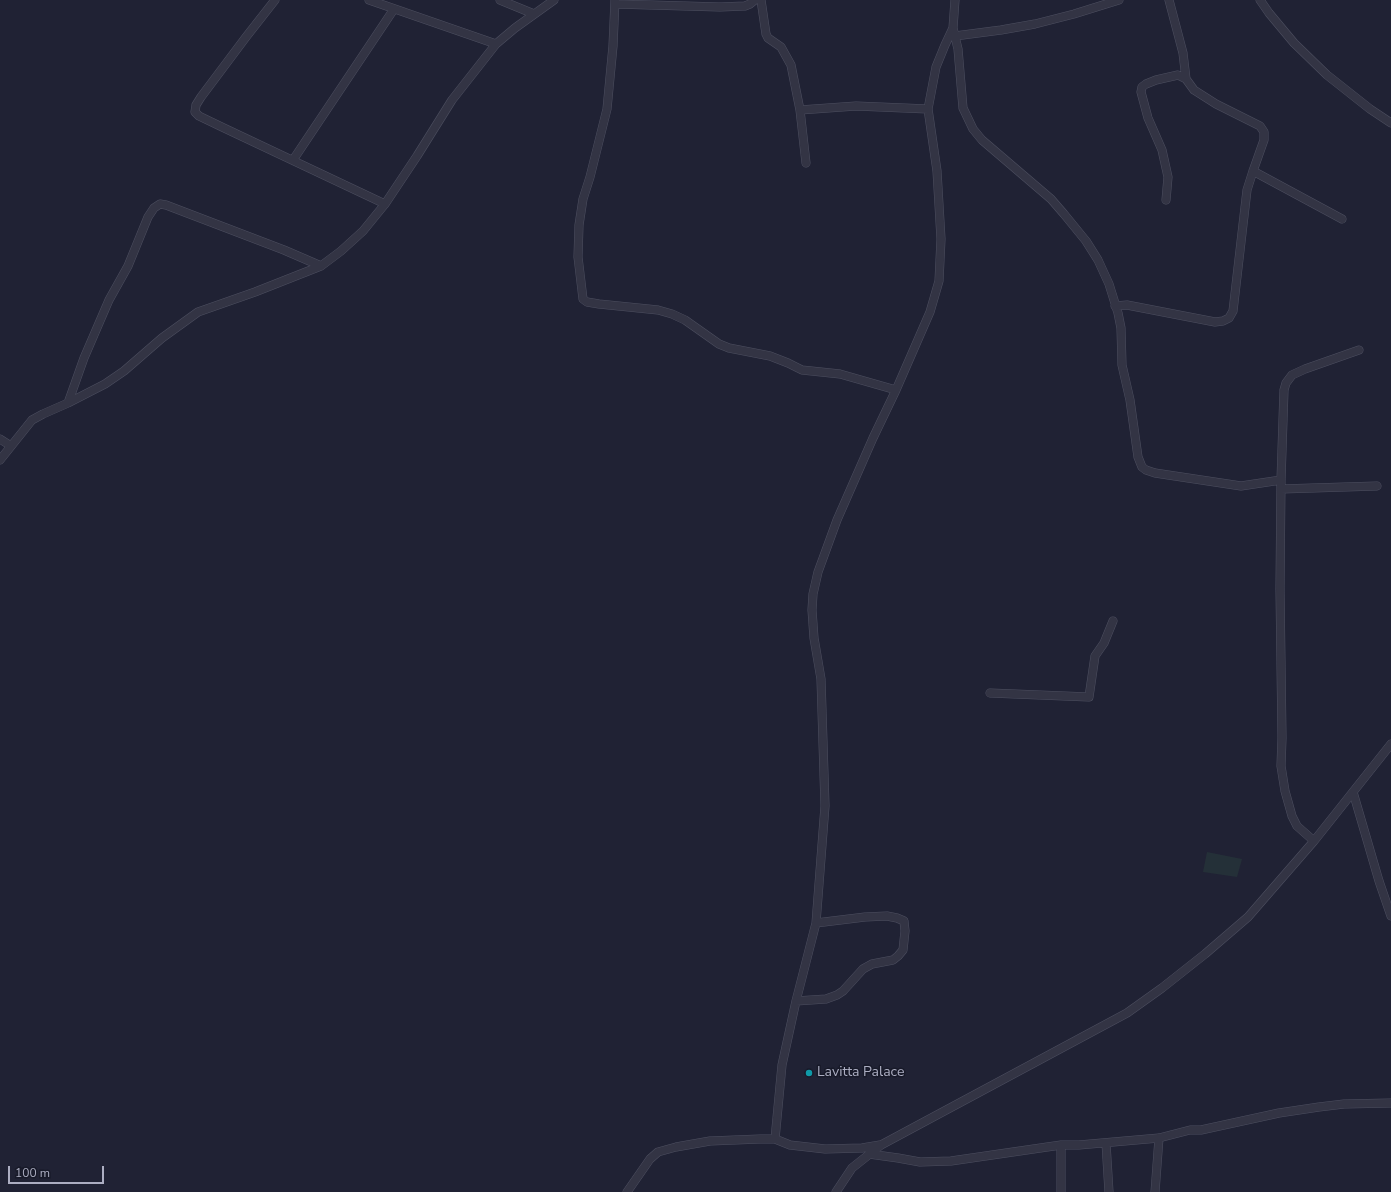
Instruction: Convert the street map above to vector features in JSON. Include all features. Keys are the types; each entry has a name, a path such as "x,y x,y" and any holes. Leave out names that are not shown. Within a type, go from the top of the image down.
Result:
{"street":[{"path":"276,0 201,97 196,105 195,112 199,116 385,204"},
{"path":"369,0 496,44"},
{"path":"500,0 534,14"},
{"path":"0,460 32,420 105,384 124,371 162,338 198,312 268,288 321,266 341,252 363,231 385,204 452,100 496,44 515,28 554,0"},
{"path":"755,0 745,6 720,7 615,2 613,46 607,109 583,199 579,225 578,257 583,299 587,302 658,310 672,314 685,320 719,344 729,348 770,356 802,370 840,374 896,390"},
{"path":"761,0 766,34 768,38 781,46 791,65 800,110 806,163"},
{"path":"955,0 954,32 958,49 963,108 973,129 982,140 1051,199 1082,236 1098,260 1109,284 1121,328 1122,365 1130,400 1138,457 1142,467 1155,473 1241,486 1282,480"},
{"path":"954,32 1002,30 1035,24 1119,0"},
{"path":"1170,0 1184,52 1186,79"},
{"path":"1260,0 1294,43 1327,75 1370,109 1391,123"},
{"path":"293,160 394,9"},
{"path":"775,1139 782,1065 816,923 826,806 821,679 814,638 812,610 813,594 818,572 837,520 930,312 939,281 941,238 937,171 928,109 936,67 944,45 954,32"},
{"path":"1115,306 1126,305 1215,322 1223,321 1229,318 1233,311 1247,190 1264,140 1264,132 1260,126 1216,104 1194,90 1186,79 1178,75 1146,84 1142,87 1141,92 1148,118 1162,150 1168,177 1166,200"},
{"path":"800,110 856,106 928,109"},
{"path":"1253,171 1342,218"},
{"path":"68,403 84,358 108,300 128,266 148,217 154,208 160,204 284,250 321,266"},
{"path":"1314,841 1297,826 1292,816 1285,790 1282,766 1280,589 1284,390 1286,383 1292,375 1359,350"},
{"path":"0,439 11,446"},
{"path":"1281,489 1377,486"},
{"path":"990,692 1089,698 1095,656 1104,643 1113,621"},
{"path":"836,1192 852,1168 881,1145 1127,1013 1205,954 1248,917 1314,841 1391,744"},
{"path":"1353,792 1379,881 1391,916"},
{"path":"796,1002 826,999 837,995 843,991 863,969 872,964 893,960 903,950 905,931 904,921 897,918 887,916 865,917 816,923"},
{"path":"868,1154 920,1162 951,1161 1061,1145 1106,1143 1159,1138 1190,1130 1202,1130 1279,1113 1318,1107 1344,1104 1391,1103"},
{"path":"1156,1192 1159,1138"},
{"path":"627,1192 650,1159 658,1152 676,1147 710,1142 775,1139 790,1145 825,1149 862,1148 881,1145"},
{"path":"1106,1143 1109,1192"},
{"path":"1061,1145 1061,1192"}],"shaded area":[{"path":"1207,852 1242,859 1237,877 1203,872"}],"place":[{"name":"Lavitta Palace","path":"809,1073"}]}
